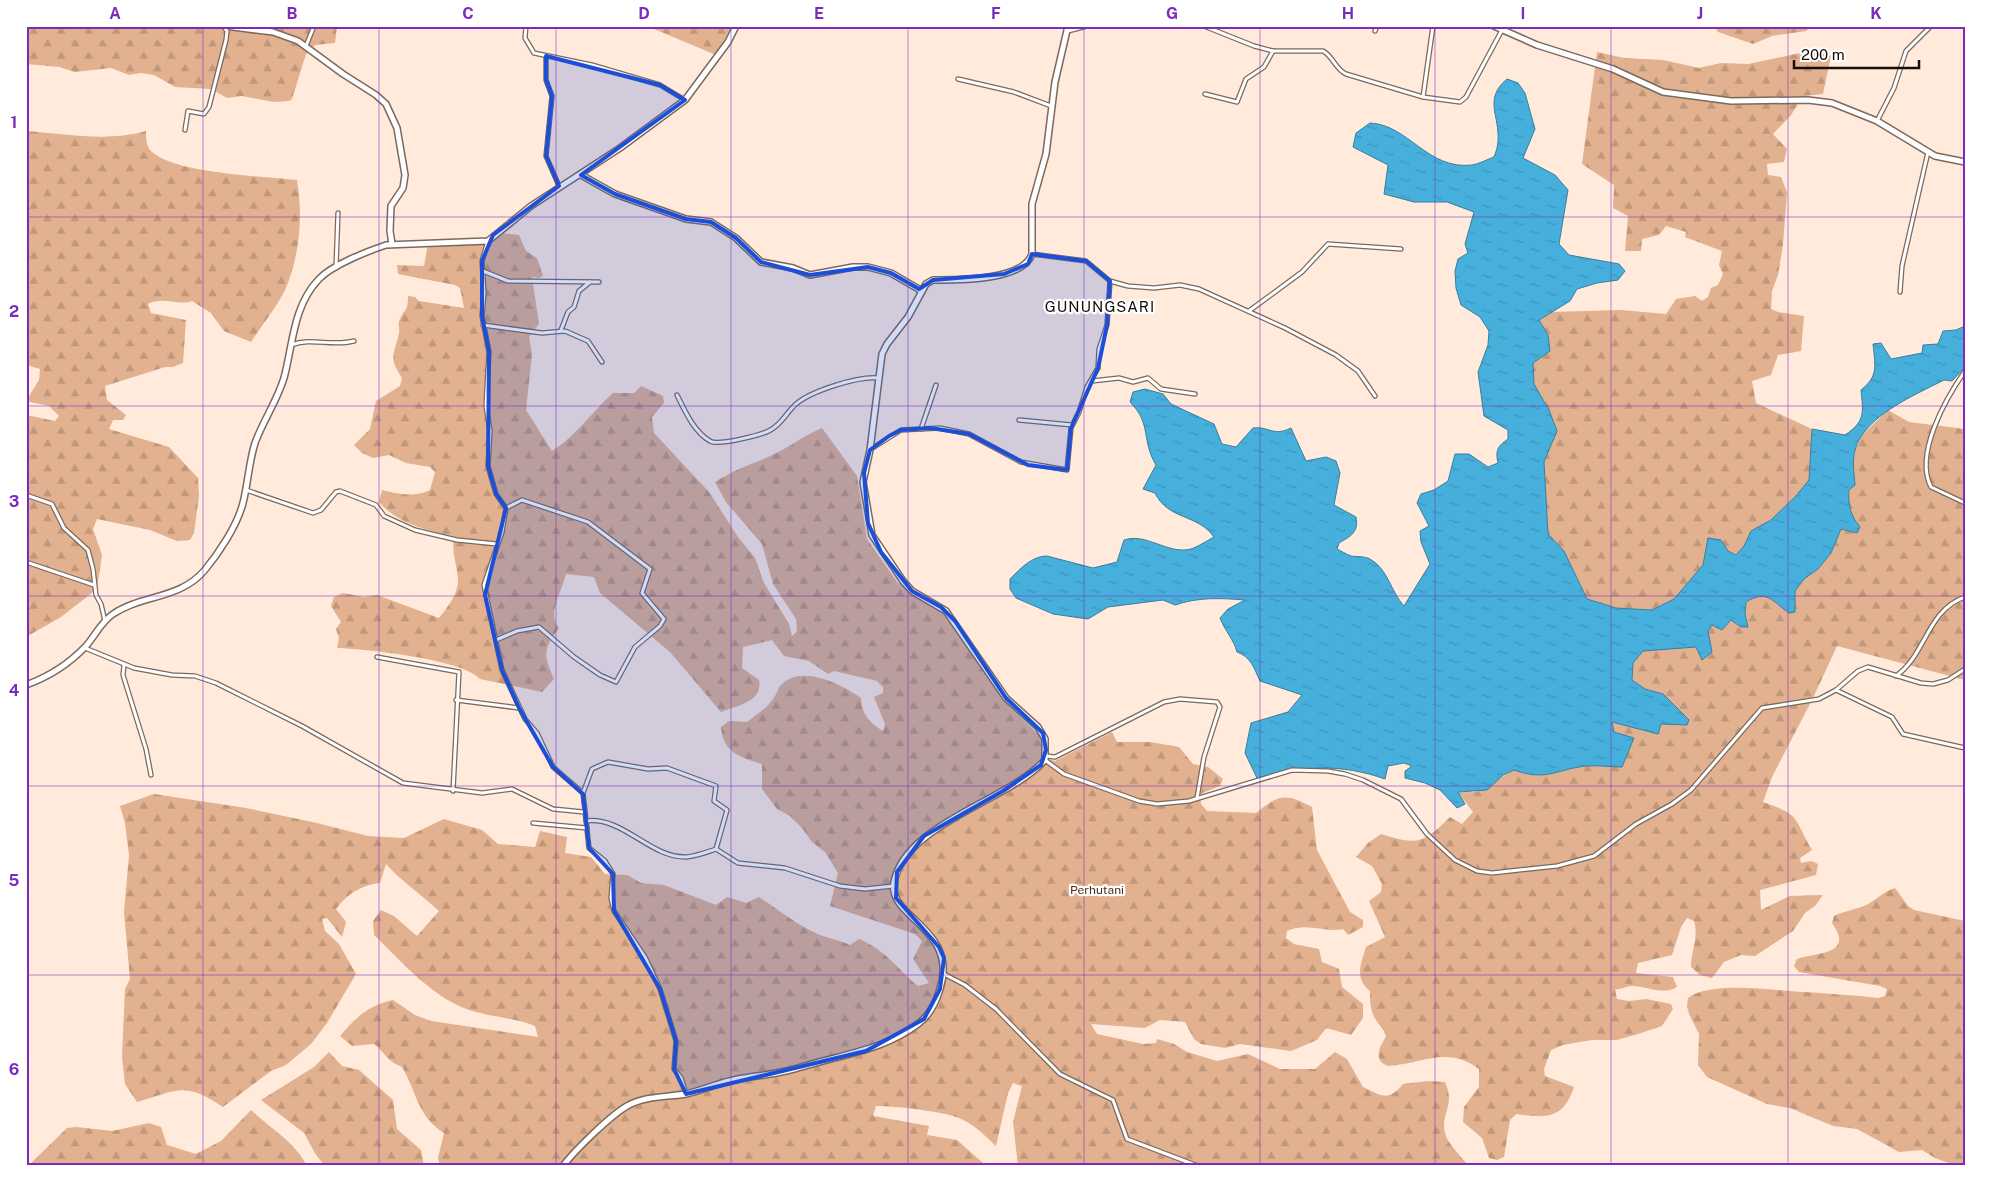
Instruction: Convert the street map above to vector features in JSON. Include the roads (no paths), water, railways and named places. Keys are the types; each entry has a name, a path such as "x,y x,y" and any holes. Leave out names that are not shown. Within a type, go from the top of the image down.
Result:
{"street":[{"path":"224,26 281,34 306,46 343,74 376,95 393,115 401,145 405,179 403,188 391,206 390,231 392,244"},
{"path":"185,130 188,111 204,114 209,107 226,40 227,31 224,26"},
{"path":"306,46 314,26"},
{"path":"526,26 525,38 531,50 546,56 592,65 660,86 686,100"},
{"path":"26,685 45,677 84,648 105,622 125,608 172,593 198,578 239,515 246,490 254,446 280,391 297,318 308,295 320,278 372,250 392,244 481,243 488,241 513,219 559,186 581,174 686,100 728,42 736,26"},
{"path":"1087,26 1068,28 1050,106 1046,154 1031,214 1032,254 1028,264 1004,274 933,280 926,284 908,317 884,350 878,378 870,450 863,482 868,523 875,543 912,591 941,607 955,621 1006,698 1043,733 1046,758 1064,774 1150,804 1166,804 1197,798 1286,772 1328,771 1352,776 1392,794 1405,803 1426,834 1455,860 1470,869 1483,873 1550,867 1586,860 1636,824 1672,804 1691,790 1758,711 1766,707 1819,699 1836,690 1862,669 1868,667 1921,683 1933,684 1948,680 1965,669"},
{"path":"1204,26 1254,46 1273,51 1323,51 1330,56 1339,70 1346,74 1423,97 1460,102 1464,100 1492,53 1502,30"},
{"path":"1375,31 1378,26"},
{"path":"1423,97 1433,26"},
{"path":"1495,26 1509,34 1537,45 1613,69 1664,92 1731,101 1818,100 1832,103 1877,121 1941,158 1965,162"},
{"path":"1877,121 1894,88 1906,51 1931,26"},
{"path":"1205,94 1237,102 1246,79 1264,67 1273,51"},
{"path":"546,56 546,80 552,96 546,156 559,186"},
{"path":"958,79 1014,92 1050,106"},
{"path":"1900,292 1902,266 1928,152"},
{"path":"581,174 598,187 615,194 686,218 711,222 736,238 761,262 793,268 810,275 853,267 868,267 900,277 922,291"},
{"path":"336,268 338,213"},
{"path":"488,241 482,261 483,325 489,352 486,406 490,431 488,466 496,494 506,508 502,532 484,585 502,670 519,708 537,733 553,768 583,793"},
{"path":"481,243 485,249"},
{"path":"1249,311 1302,272 1328,244 1401,249"},
{"path":"1032,254 1086,262 1110,281 1139,288 1180,285 1193,287 1249,311 1336,354 1358,371 1375,396"},
{"path":"483,271 508,281 599,282"},
{"path":"870,450 902,430 940,428 962,432 1021,462 1065,471 1069,468 1069,433 1091,381 1097,372 1099,349 1107,325 1110,281"},
{"path":"561,330 568,312 574,307 579,291 590,282"},
{"path":"483,325 542,333 561,330 588,341 602,362"},
{"path":"290,345 304,341 340,344 354,340"},
{"path":"1965,371 1945,400 1927,451 1925,470 1930,487 1965,503"},
{"path":"677,395 698,431 709,441 718,443 771,430 796,404 815,393 866,378 878,378"},
{"path":"1091,381 1119,378 1134,382 1148,378 1161,389 1195,394"},
{"path":"921,429 936,385"},
{"path":"1019,420 1072,425"},
{"path":"246,490 313,513 321,510 336,492 340,491 376,506 384,516 415,530 456,540 497,544"},
{"path":"26,494 52,504 64,528 84,545 91,558 94,585 105,622"},
{"path":"496,640 517,631 542,628 555,643 574,657 600,675 616,682 635,647 660,626 664,619 642,593 650,569 600,530 588,522 522,500 506,508"},
{"path":"26,562 94,585"},
{"path":"1896,676 1910,663 1926,633 1942,612 1954,601 1965,597"},
{"path":"84,648 124,665 152,672 204,679 302,726 404,783 482,794 512,789 553,809 584,812"},
{"path":"377,657 458,670 460,674 456,700 453,791"},
{"path":"124,665 123,675 146,749 151,775"},
{"path":"1836,690 1887,714 1903,734 1965,748"},
{"path":"563,1166 580,1146 625,1107 650,1099 686,1094 735,1079 786,1071 874,1049 910,1029 929,1014 936,1002 944,974 941,950 896,898 893,886 897,872 924,836 1003,791 1046,758 1055,757 1164,702 1180,699 1217,702 1220,707 1204,757 1197,798"},
{"path":"456,700 519,708"},
{"path":"686,1094 681,1078 674,1069 676,1042 660,989 645,957 616,915 611,898 613,874 605,861 589,848 583,793 592,769 608,762 648,769 667,768 716,786 714,801 727,810 716,849"},
{"path":"586,821 604,822 675,856 696,856 716,849"},
{"path":"532,823 587,828"},
{"path":"716,849 738,863 785,868 840,886 865,889 893,886"},
{"path":"944,974 966,985 996,1009 1060,1074 1115,1101 1126,1139 1198,1166"}],"water":[{"path":"1507,79 1518,83 1525,93 1535,129 1523,158 1555,175 1568,190 1559,244 1569,255 1619,264 1625,271 1618,280 1597,283 1577,289 1570,301 1539,320 1548,335 1550,351 1533,363 1534,384 1549,410 1557,431 1544,462 1548,534 1564,551 1587,599 1616,608 1652,610 1674,599 1703,565 1708,538 1721,540 1728,551 1736,555 1744,546 1751,531 1771,520 1795,497 1809,480 1812,429 1845,435 1857,425 1862,416 1861,390 1871,380 1875,370 1873,344 1881,343 1891,359 1922,353 1923,345 1938,344 1943,331 1956,330 1965,326 1965,367 1952,381 1944,380 1892,408 1879,417 1860,438 1855,450 1855,485 1849,490 1849,505 1860,527 1857,533 1841,529 1831,553 1818,569 1804,579 1795,591 1795,612 1789,613 1769,598 1753,598 1746,602 1745,614 1748,627 1741,627 1731,620 1722,630 1712,625 1708,631 1712,652 1702,660 1696,647 1643,651 1633,663 1632,680 1645,689 1663,694 1689,720 1687,725 1661,724 1658,734 1612,722 1614,732 1634,738 1622,767 1587,766 1544,775 1514,770 1503,775 1487,790 1458,792 1465,804 1457,808 1440,790 1425,783 1405,778 1405,771 1412,766 1404,763 1388,766 1385,779 1337,768 1305,769 1257,778 1245,753 1251,723 1288,712 1302,695 1260,681 1249,660 1237,652 1220,618 1228,609 1245,600 1210,599 1175,605 1163,600 1108,607 1088,619 1053,614 1016,598 1010,589 1010,579 1027,563 1036,558 1047,556 1093,568 1117,562 1124,540 1132,538 1147,540 1177,550 1189,550 1214,537 1200,524 1167,508 1155,493 1143,489 1156,465 1151,456 1144,425 1137,410 1130,402 1133,392 1145,389 1163,394 1171,404 1214,424 1222,444 1236,447 1253,428 1280,432 1291,428 1306,461 1326,457 1336,461 1340,473 1334,505 1356,517 1357,522 1353,533 1339,543 1337,549 1351,556 1368,558 1376,563 1404,606 1430,564 1421,542 1420,531 1429,526 1417,503 1421,494 1434,490 1448,481 1455,454 1469,454 1488,467 1498,463 1497,452 1500,446 1508,439 1508,430 1484,416 1478,372 1488,345 1489,331 1480,317 1461,305 1456,288 1455,271 1458,259 1468,253 1465,244 1474,212 1447,202 1414,202 1384,194 1388,165 1353,147 1356,133 1370,123 1396,131 1430,154 1456,165 1472,165 1494,157 1497,149 1498,132 1494,101 1500,86"}],"district":[{"name":"GUNUNGSARI","path":"1100,306"}],"park label":[{"name":"Perhutani","path":"1097,890"}]}
